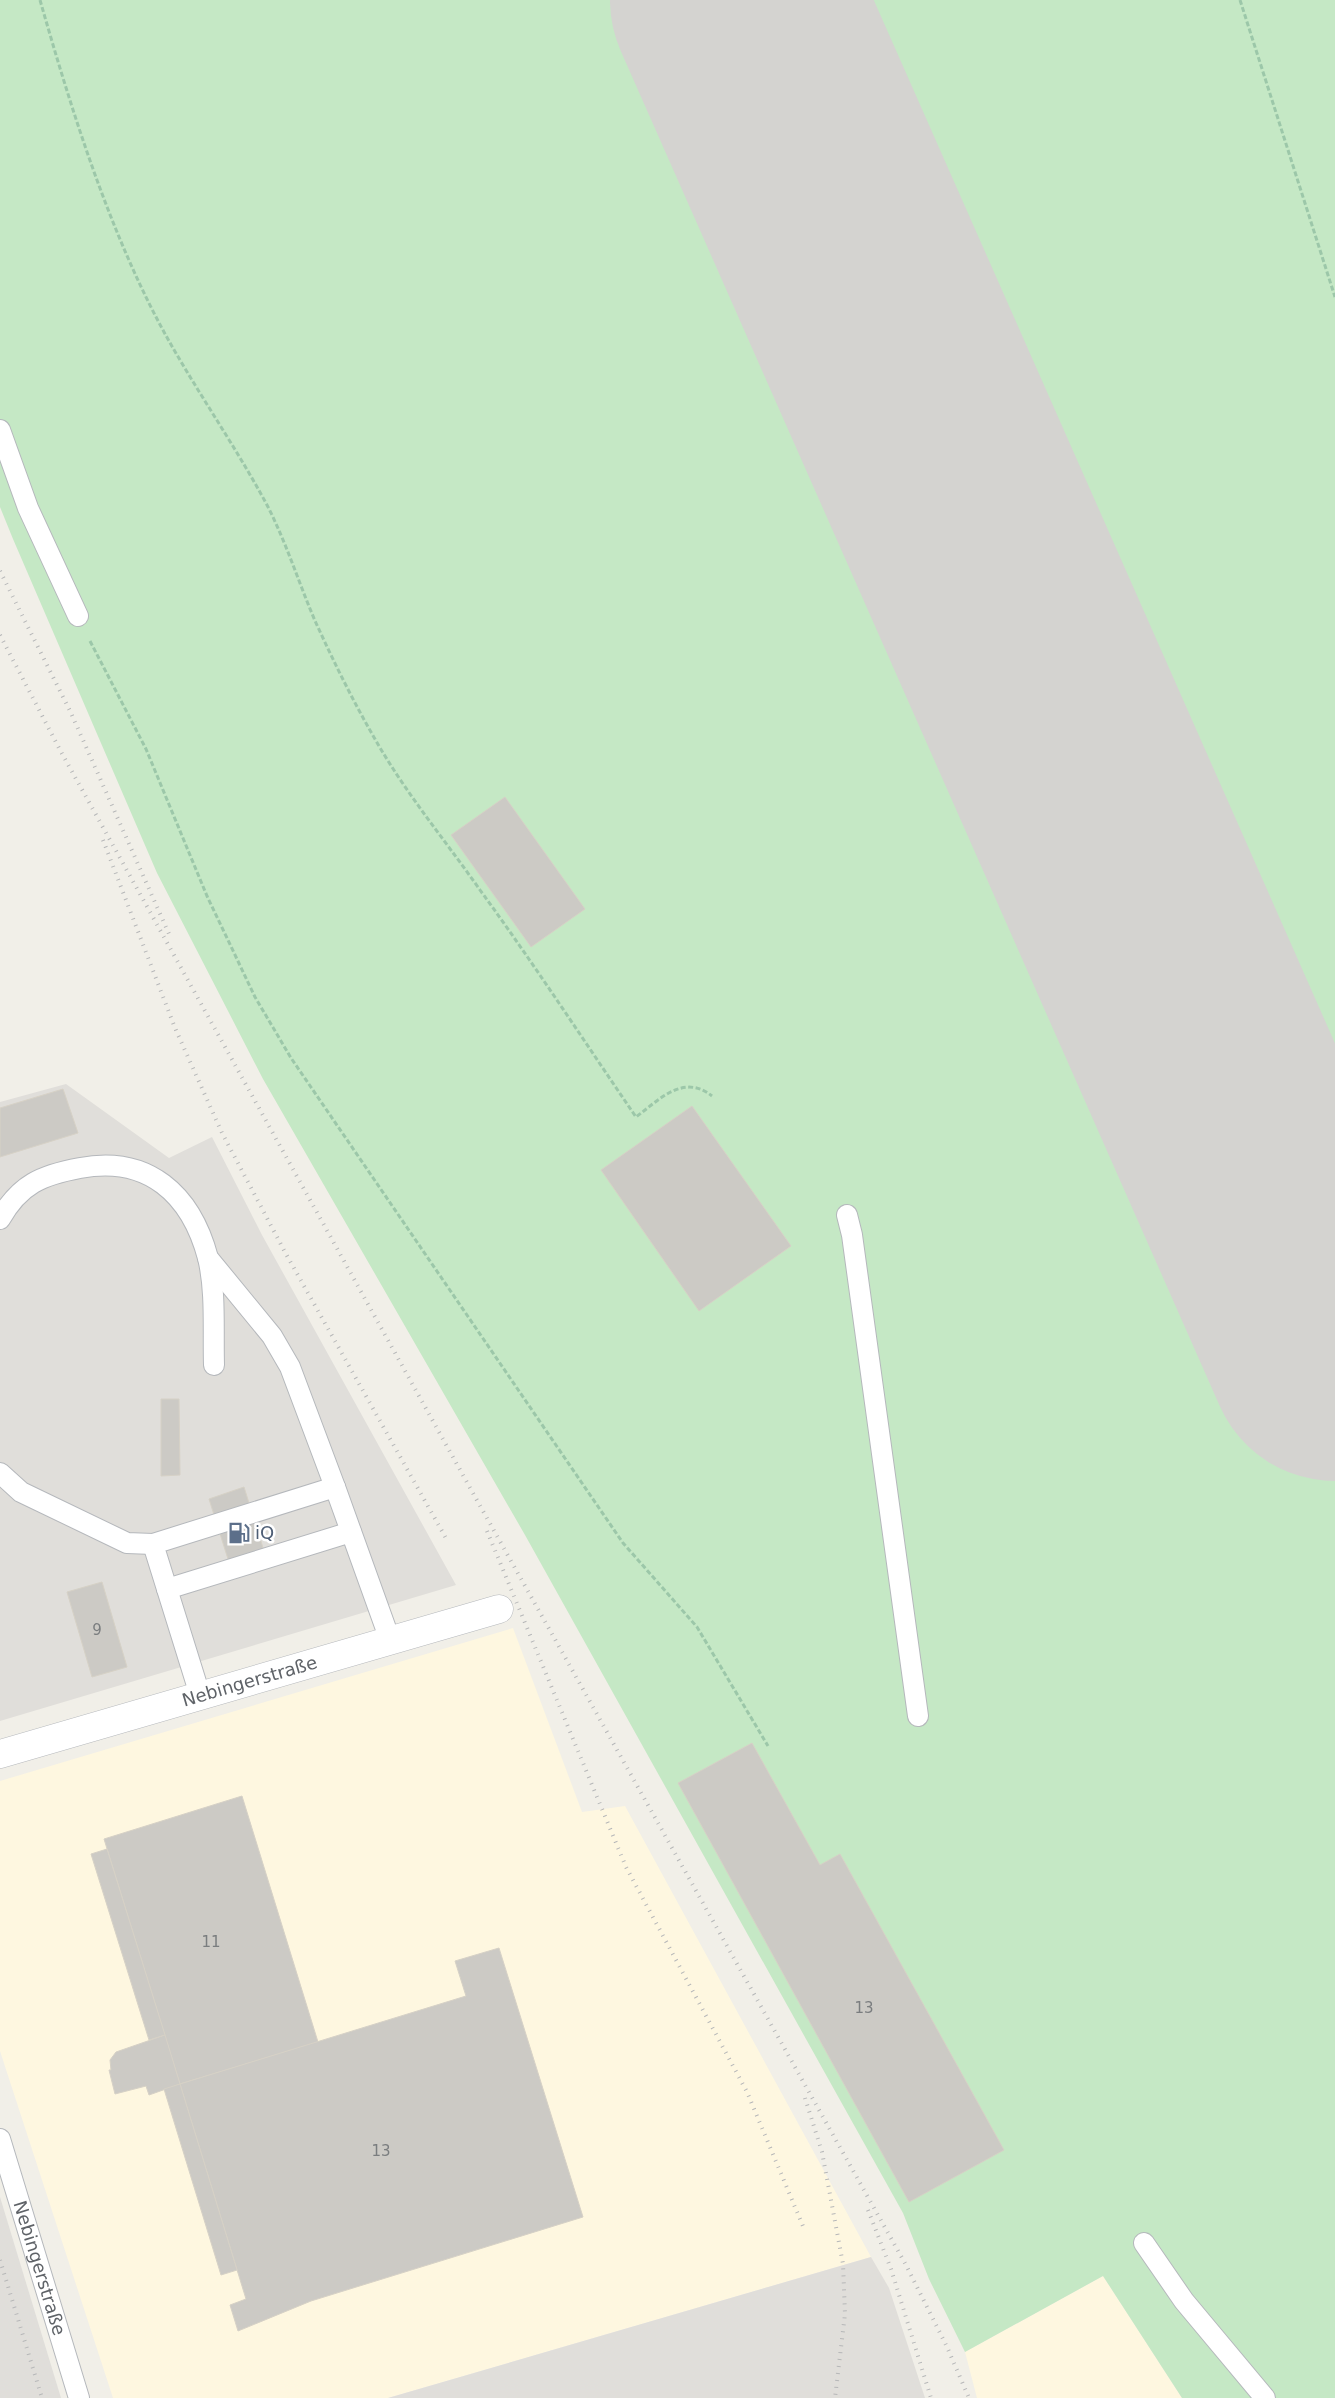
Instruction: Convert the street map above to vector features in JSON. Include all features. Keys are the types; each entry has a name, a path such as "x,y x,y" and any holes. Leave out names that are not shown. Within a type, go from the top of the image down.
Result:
{"street":[{"name":"Nebingerstraße","path":"0,1754 499,1609"}],"lane":[{"path":"0,430 28,508 78,616"},
{"path":"0,1219 9,1203 28,1185 54,1173 88,1167 121,1167 147,1175 169,1187 184,1203 208,1258 272,1336 290,1367 390,1640"},
{"path":"847,1215 853,1244 918,1716"},
{"path":"208,1258 212,1290 214,1365"},
{"path":"0,1473 21,1492 127,1543 154,1544 335,1487"},
{"path":"167,1589 351,1532"},
{"path":"154,1544 200,1696"},
{"name":"Nebingerstraße","path":"0,2140 79,2398"},
{"path":"1144,2243 1184,2301 1265,2398"}],"path":[{"path":"40,0 57,60 94,171 134,268 168,340 267,506 292,559 316,622 350,694 394,772 424,817 481,891 636,1117 673,1090 682,1086 693,1086 704,1090 712,1096"},
{"path":"1240,0 1335,297"},
{"path":"78,616 146,749 208,896 255,997 291,1058 623,1543 697,1627 768,1746"}],"shaded area":[{"path":"66,1084 169,1158 212,1137 262,1235 456,1585 0,1721 0,1102"},
{"path":"513,1628 582,1812 625,1806 871,2257 388,2398 113,2398 0,2051 0,1781"},
{"path":"0,2197 61,2398 0,2398"},
{"path":"871,2257 889,2288 925,2398 388,2398"},
{"path":"1103,2276 1182,2398 977,2398 965,2352"}],"green space":[{"path":"0,0 1335,0 1335,2398 1182,2398 1103,2276 965,2352 929,2279 903,2213 525,1535 263,1079 157,873 13,539 0,507"}],"building":[{"path":"505,797 585,909 531,947 451,835"},
{"path":"63,1089 78,1133 0,1157 0,1108"},
{"path":"692,1106 791,1246 699,1311 601,1170"},
{"path":"161,1399 179,1399 180,1475 161,1476"},
{"name":"iQ","path":"244,1487 269,1567 234,1578 209,1499"},
{"path":"102,1582 127,1667 92,1677 67,1592"},
{"path":"752,1743 820,1865 840,1854 1004,2150 909,2202 678,1783"},
{"path":"242,1796 318,2042 180,2084 104,1839"},
{"path":"107,1849 165,2035 149,2040 91,1854"},
{"path":"499,1948 583,2217 311,2301 238,2331 230,2305 246,2299 180,2084 466,1996 455,1961"},
{"path":"165,2035 180,2084 149,2095 146,2086 115,2094 109,2070 111,2070 110,2060 116,2052"},
{"path":"180,2084 237,2270 221,2275 164,2089"}],"runway":[{"path":"736,0 1335,1355"}],"railway":[{"path":"0,571 71,713 169,934"},
{"path":"0,635 60,750 474,1495 906,2265 947,2347 969,2398"},
{"path":"103,840 175,1028 222,1133 286,1254 447,1540"},
{"path":"487,1531 626,1867 747,2092 805,2231"},
{"path":"805,2098 822,2152 843,2264 845,2314 835,2398"},
{"path":"868,2210 891,2269 931,2398"},
{"path":"0,2260 42,2398"}],"place":[{"name":"iQ","path":"239,1533"}]}
